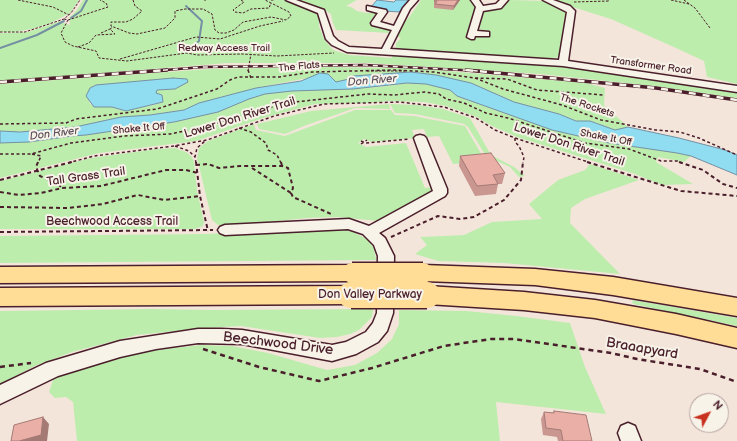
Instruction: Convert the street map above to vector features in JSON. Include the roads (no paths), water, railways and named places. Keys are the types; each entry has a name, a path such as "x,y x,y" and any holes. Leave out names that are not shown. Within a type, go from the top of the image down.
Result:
{"highway":[{"name":"Don Valley Parkway","path":"0,275 352,284 425,284 535,277 613,286 737,307"},
{"name":"Don Valley Parkway","path":"0,297 352,284"},
{"name":"Don Valley Parkway","path":"425,284 524,301 595,309 676,324 737,338"}],"street":[{"name":"Transformer Road","path":"290,0 321,12 329,37 335,43 347,49 563,63 737,89"},
{"path":"385,51 407,8 414,0"},
{"path":"475,0 479,5 479,9 471,35 486,34"},
{"path":"479,9 497,6 504,0"},
{"path":"546,0 567,8 571,12 563,63"},
{"path":"370,8 383,12 375,23 397,28"},
{"path":"225,230 349,224 375,237 440,193 440,189 420,138"},
{"name":"Beechwood Drive","path":"0,395 52,369 80,360 120,349 198,336 242,337 332,353 350,349 372,337 381,326 385,313 386,256 385,251 375,237"}],"water":[{"path":"377,0 394,2 396,0 410,0 399,12 370,8"},
{"name":"Don River","path":"411,72 436,75 471,83 514,102 559,114 576,121 590,121 615,130 628,127 725,150 737,155 737,175 691,156 609,143 552,130 457,96 450,90 426,84 407,83 353,89 292,91 265,94 218,112 174,122 29,142 0,143 0,131 20,132 75,127 121,117 150,115 184,110 199,103 256,88 301,81 320,73 328,74 336,82 349,79 353,76"},
{"path":"173,78 187,79 188,82 175,89 157,90 156,93 162,95 163,102 126,111 112,107 94,107 86,96 90,88 96,85"}],"waterway":[{"path":"71,18 81,11 87,0"},
{"path":"186,6 202,21 199,41 186,52"},
{"path":"0,48 37,35 64,21"}],"railway":[{"path":"153,71 203,67 365,65 472,71"},
{"path":"0,82 167,70"},
{"path":"466,70 472,71"},
{"path":"472,71 480,71"},
{"path":"472,71 656,88 737,100"}]}
